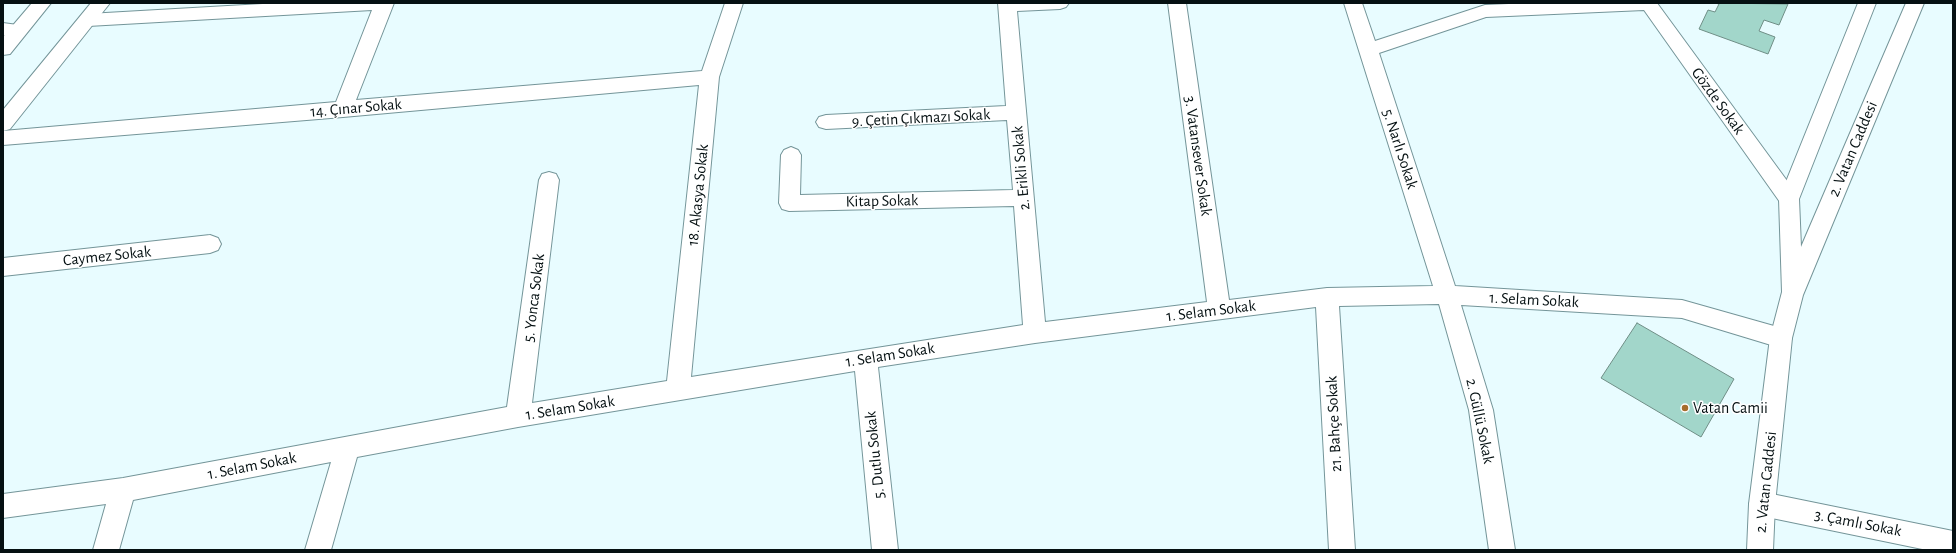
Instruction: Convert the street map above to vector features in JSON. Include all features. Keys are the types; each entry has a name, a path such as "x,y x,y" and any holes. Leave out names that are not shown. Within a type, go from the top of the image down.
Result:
{"street":[{"path":"3,49 11,30 42,3"},
{"path":"3,124 101,3"},
{"path":"88,20 384,3 343,110"},
{"name":"18. Akasya Sokak","path":"678,391 709,77 734,3"},
{"path":"1007,4 1060,3"},
{"name":"3. Vatansever Sokak","path":"1176,3 1219,310"},
{"name":"5. Narlı Sokak","path":"1353,3 1447,295"},
{"name":"2. Vatan Caddesi","path":"1760,550 1762,504 1781,338 1792,295 1915,3"},
{"name":"2. Erikli Sokak","path":"1007,4 1034,333"},
{"path":"1368,50 1484,7 1648,4"},
{"name":"Gözde Sokak","path":"1648,4 1789,199"},
{"name":"2. Vatan Caddesi","path":"1792,295 1789,199 1865,4"},
{"name":"14. Çınar Sokak","path":"3,138 343,110 709,77"},
{"name":"9. Çetin Çıkmazı Sokak","path":"826,122 1016,114"},
{"name":"Kitap Sokak","path":"791,155 788,203 1024,198"},
{"name":"5. Yonca Sokak","path":"518,416 549,180"},
{"name":"Caymez Sokak","path":"3,267 210,244"},
{"name":"1. Selam Sokak","path":"3,506 123,490 518,416 678,391 865,359 1034,333 1327,297 1447,295 1682,308 1781,338"},
{"name":"2. Güllü Sokak","path":"1447,295 1481,410 1502,550"},
{"name":"21. Bahçe Sokak","path":"1327,297 1342,550"},
{"name":"5. Dutlu Sokak","path":"865,359 884,550"},
{"path":"318,550 347,448"},
{"path":"106,550 123,490"},
{"name":"3. Çamlı Sokak","path":"1762,504 1953,543"}],"building":[{"path":"1715,3 1788,4 1779,25 1764,20 1759,31 1775,37 1768,54 1699,29 1708,10 1715,12 1719,4"},
{"name":"Vatan Camii","path":"1637,323 1734,379 1701,437 1601,378"}],"place":[{"name":"Vatan Camii","path":"1685,408"}]}
